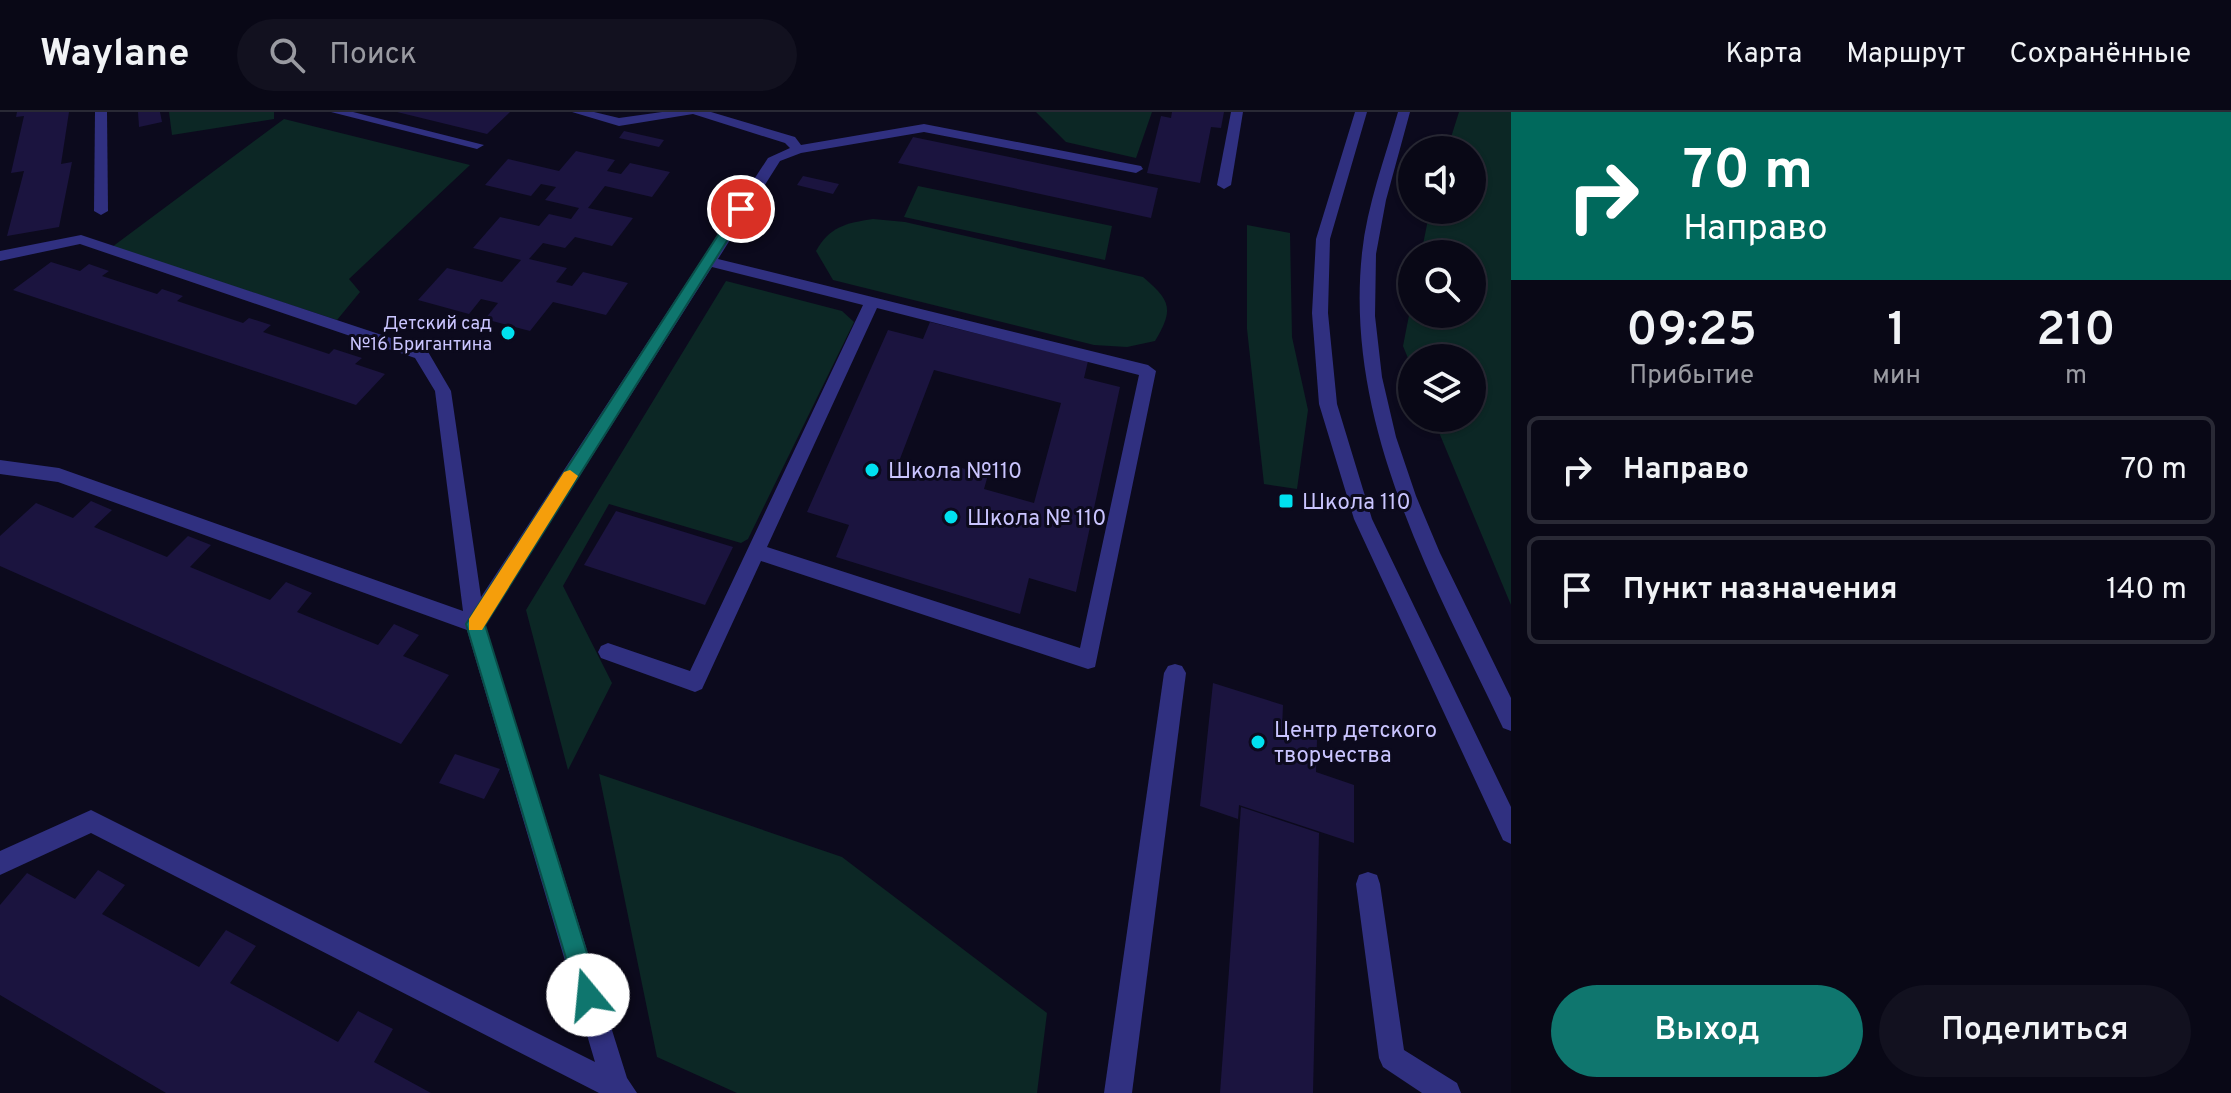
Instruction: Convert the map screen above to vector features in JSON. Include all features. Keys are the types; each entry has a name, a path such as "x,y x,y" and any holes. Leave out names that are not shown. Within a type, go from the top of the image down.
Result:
{"street":[{"path":"101,112 101,211"},
{"path":"337,112 477,145"},
{"path":"578,112 619,122 688,112"},
{"path":"698,112 790,140 798,150"},
{"path":"1224,185 1237,112"},
{"path":"1361,112 1323,239 1320,313 1328,404 1363,519 1511,832"},
{"path":"1404,112 1369,253 1367,321 1379,410 1417,523 1511,721"},
{"path":"475,624 775,158 798,150 924,128 1136,169"},
{"path":"0,256 81,239 421,354 443,391 475,624 619,1090"},
{"path":"707,261 1148,371 1088,660 755,551"},
{"path":"608,652 695,682 872,302"},
{"path":"0,467 59,475 475,624"},
{"path":"1118,1093 1175,673"},
{"path":"0,863 91,821 619,1090"},
{"path":"1368,884 1392,1058 1447,1093"}],"green space":[{"path":"169,112 274,112 274,119 172,135"},
{"path":"1036,112 1152,112 1136,158 1066,142"},
{"path":"1459,112 1511,112 1511,605 1439,432 1486,432 1486,344 1403,344 1407,328 1486,328 1486,240 1424,240 1427,224 1486,224 1486,136 1451,136"},
{"path":"284,119 470,165 349,279 360,292 337,320 112,247"},
{"path":"918,186 1112,226 1105,260 904,217"},
{"path":"873,219 905,222 1143,277 1164,299 1167,306 1165,321 1155,341 1127,347 1094,345 833,280 816,251 821,243 839,228"},
{"path":"1247,225 1290,233 1292,337 1308,410 1297,489 1264,484 1247,329"},
{"path":"726,281 842,311 854,322 748,539 741,543 609,504 563,586 612,683 568,770 526,610"},
{"path":"599,774 842,857 1047,1013 1037,1093 737,1093 657,1057"}],"building":[{"path":"17,112 69,112 61,164 72,162 59,227 7,236 24,171 11,173 24,116 16,117"},
{"path":"138,112 160,112 162,122 139,127"},
{"path":"397,112 510,112 487,134"},
{"path":"1172,112 1224,112 1221,128 1211,127 1200,183 1147,173 1161,116 1171,118"},
{"path":"624,131 664,140 659,147 619,138"},
{"path":"913,137 1158,188 1151,218 898,163"},
{"path":"576,151 615,160 607,171 621,174 630,163 670,172 652,197 605,186 588,208 633,218 612,246 575,237 565,248 543,243 529,259 567,268 556,282 572,286 583,272 628,283 606,315 553,302 530,331 485,319 498,303 481,299 469,314 418,300 447,268 502,282 521,260 473,248 500,217 539,226 549,214 571,219 579,208 545,200 556,187 541,184 531,196 485,185 508,159 559,171"},
{"path":"803,176 839,184 833,194 797,185"},
{"path":"51,262 80,271 89,264 109,271 102,276 157,294 162,289 183,296 177,301 243,323 249,318 271,325 263,332 329,354 334,349 362,358 355,364 385,374 356,405 13,290"},
{"name":"Школа №110","path":"930,322 1088,361 1084,378 1120,387 1076,592 1029,578 1020,614 836,557 849,525 807,512 888,330 923,339","holes":["934,370 1061,403 1034,503 984,489 988,475 943,463 938,476 898,464"]},
{"path":"91,501 112,510 94,527 167,557 188,536 211,545 190,567 270,600 286,582 312,593 297,612 378,645 394,624 419,635 403,656 449,675 401,744 0,566 0,536 36,503 73,518"},
{"path":"616,511 733,547 705,605 584,565"},
{"path":"1213,683 1283,705 1282,729 1317,740 1316,772 1354,785 1354,843 1239,805 1238,819 1200,806"},
{"path":"455,754 500,769 484,799 439,783"},
{"path":"1241,807 1319,833 1313,1093 1220,1093"},
{"path":"98,870 125,885 102,914 199,967 226,930 256,946 230,983 338,1042 358,1011 393,1029 374,1062 431,1093 166,1093 0,995 0,905 27,873 75,899"}],"slow traffic":[{"path":"476,625 570,476"}],"place":[{"name":"Детский сад №16 Бригантина","path":"508,333"},
{"name":"Школа №110","path":"872,470"},
{"name":"Школа 110","path":"1286,501"},
{"name":"Школа № 110","path":"951,517"},
{"name":"Центр детского творчества","path":"1258,742"}],"route":[{"path":"588,995 475,624 741,209"}]}
